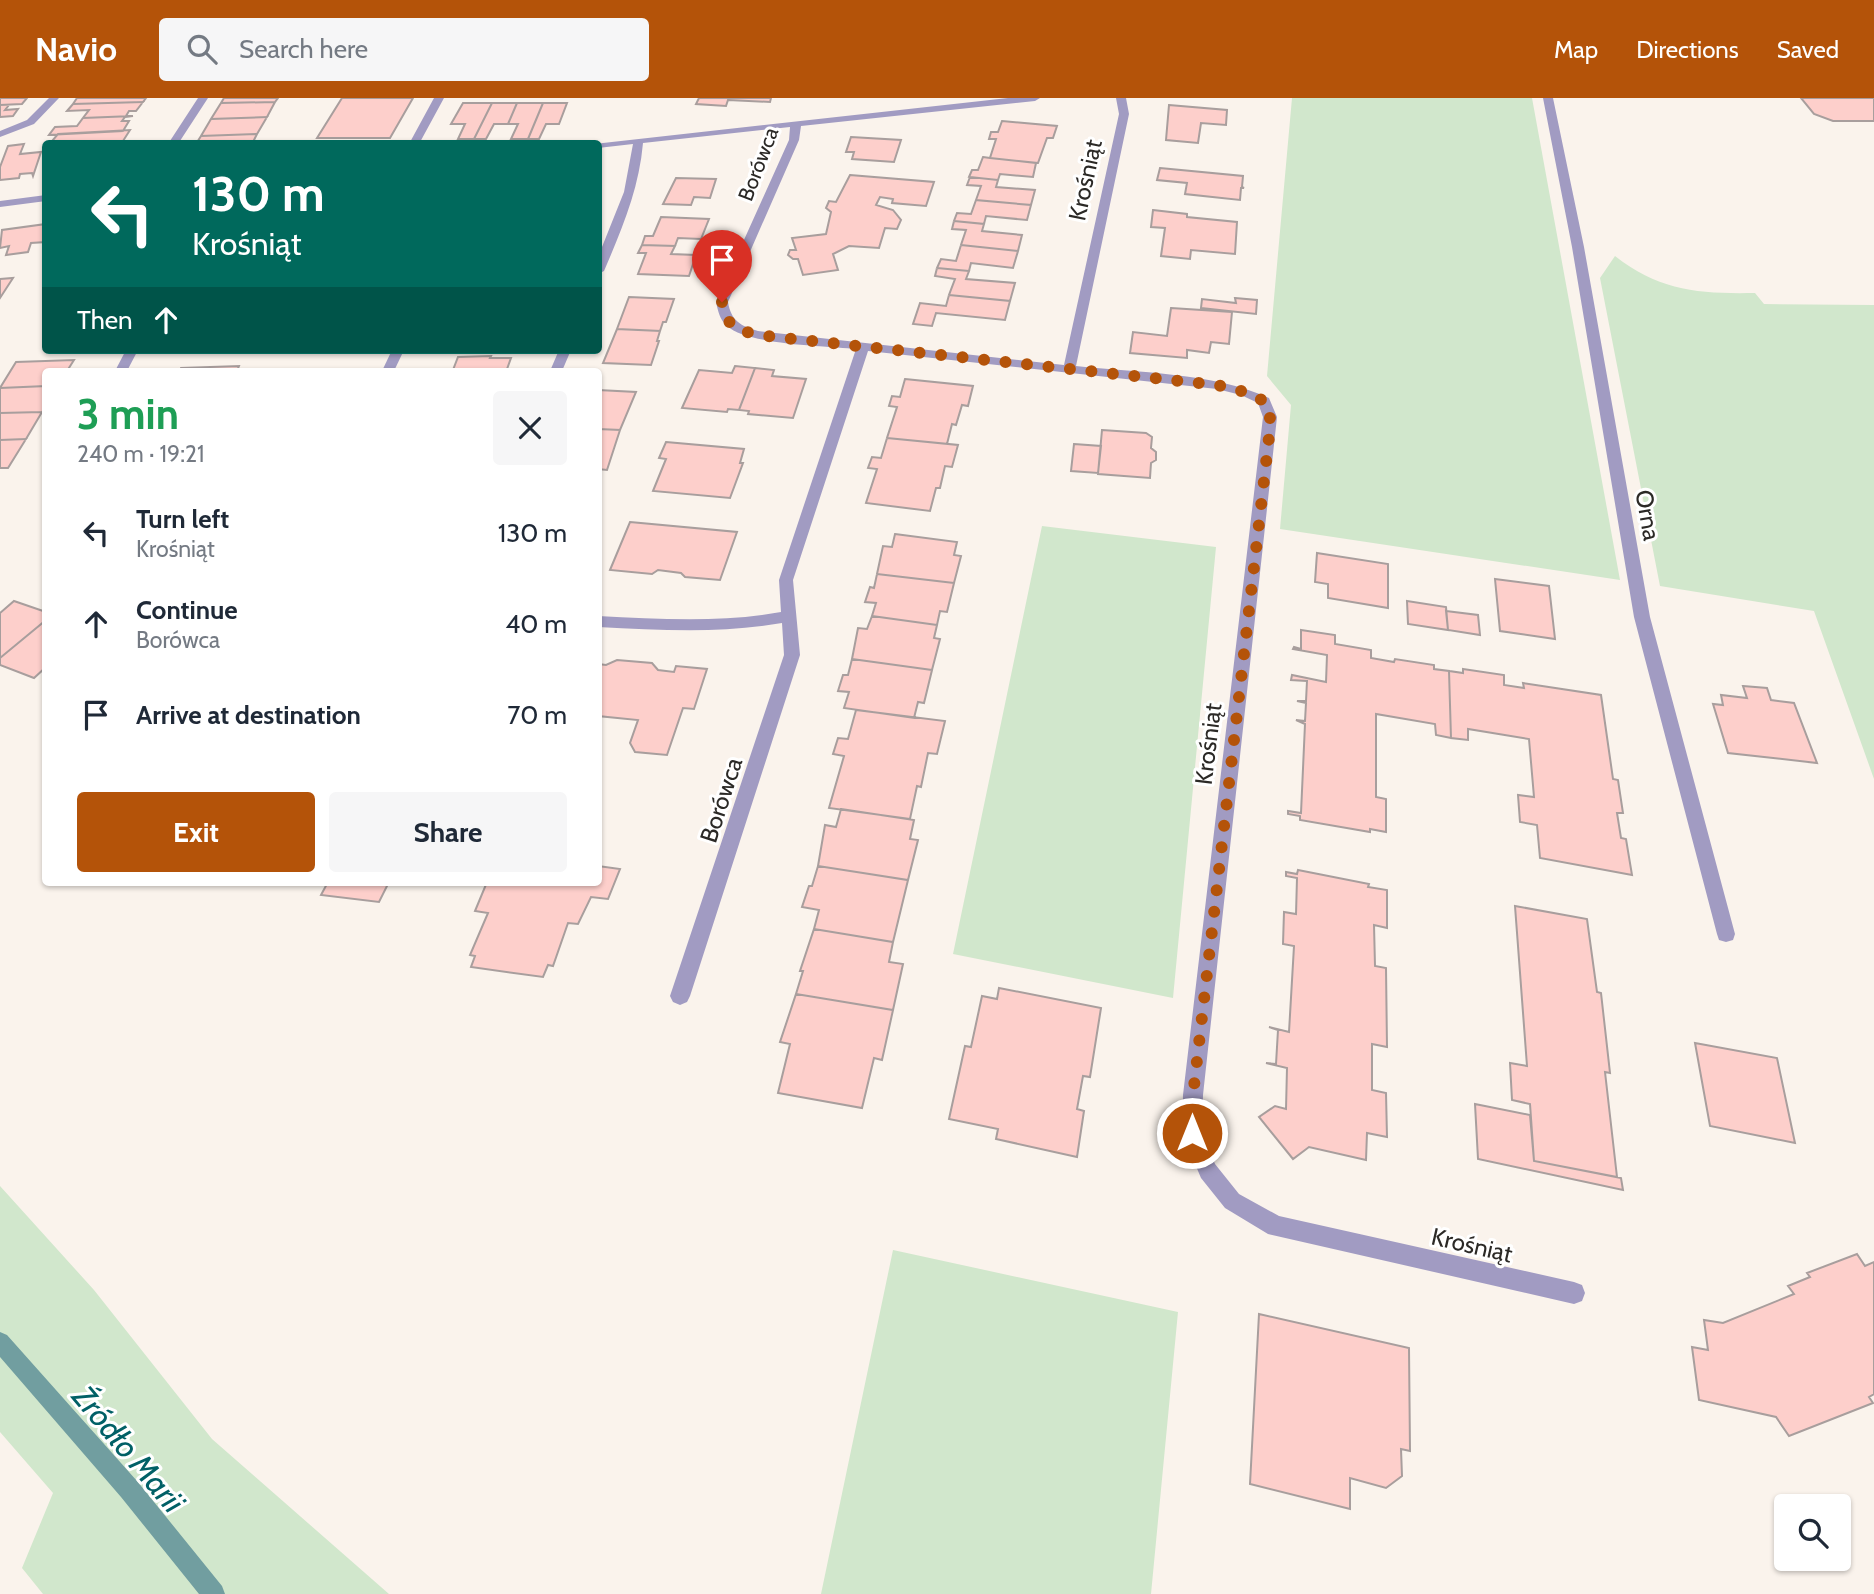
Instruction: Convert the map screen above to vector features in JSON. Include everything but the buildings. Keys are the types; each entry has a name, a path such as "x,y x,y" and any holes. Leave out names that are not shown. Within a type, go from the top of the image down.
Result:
{"street":[{"path":"0,134 23,128 40,116 54,98"},
{"path":"176,140 203,98"},
{"path":"416,140 439,98"},
{"path":"602,145 1035,98"},
{"name":"Krośniąt","path":"1121,98 1124,114 1069,368 1217,385 1245,392 1264,401 1270,417 1193,1095 1192,1133 1208,1171 1232,1201 1276,1227 1574,1293"},
{"name":"Orna","path":"1548,98 1578,247 1642,617 1726,934"},
{"name":"Borówca","path":"796,123 794,139 722,302 724,316 736,329 757,335 1069,368"},
{"path":"602,262 631,196 637,170 638,141"},
{"path":"0,204 42,199"},
{"name":"Borówca","path":"680,996 792,654 786,580 864,345"},
{"path":"602,621 700,627 740,625 790,616"}],"green space":[{"path":"1292,98 1532,98 1620,580 1280,529 1291,405 1267,376"},
{"path":"1615,256 1648,277 1664,283 1716,293 1755,293 1764,304 1874,305 1874,779 1814,611 1660,586 1600,278"},
{"path":"1042,526 1216,547 1173,998 953,954"},
{"path":"0,1186 94,1290 212,1439 389,1594 43,1594 22,1568 53,1493 0,1432"},
{"path":"893,1250 1178,1312 1151,1594 821,1594"}],"waterway":[{"name":"Źródło Marii","path":"0,1342 129,1489 214,1594"}],"route":[{"path":"722,302 724,316 736,329 757,335 1217,385 1245,392 1264,401 1270,417 1269,437 1193,1095 1192,1133"}]}
